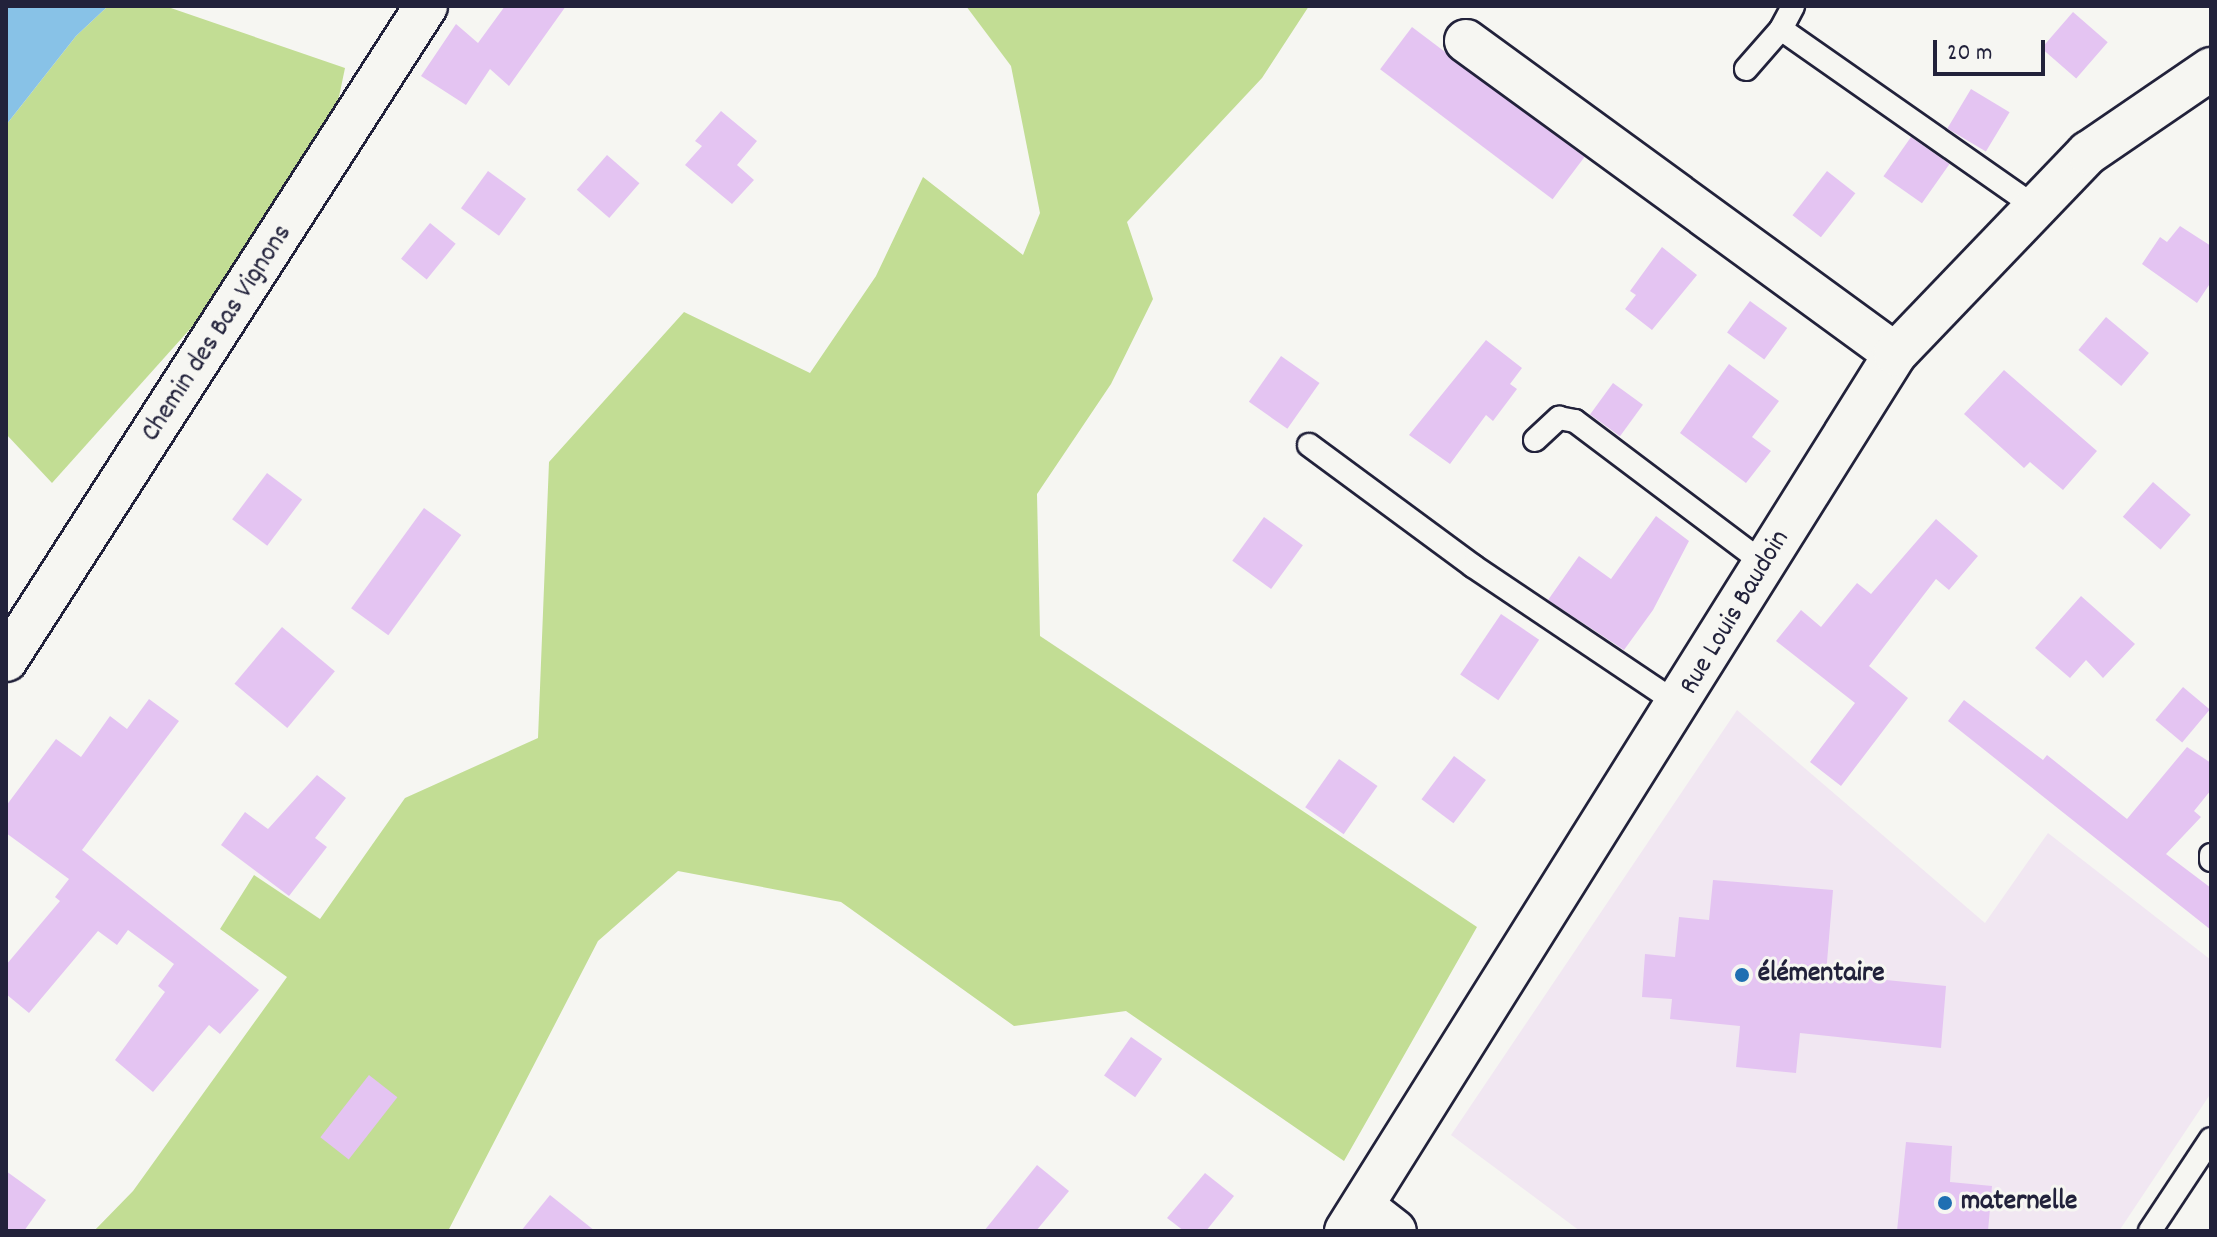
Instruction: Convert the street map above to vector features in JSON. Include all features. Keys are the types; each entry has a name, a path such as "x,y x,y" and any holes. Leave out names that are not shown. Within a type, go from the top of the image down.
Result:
{"street":[{"name":"Chemin des Bas Vignons","path":"6,660 426,6"},
{"path":"1466,41 1895,354"},
{"name":"Rue Louis Baudoin","path":"1368,1223 1895,354 2088,153 2211,69"}],"lane":[{"path":"1746,69 1781,29 1793,6"},
{"path":"1781,29 2035,207"},
{"path":"1535,440 1559,418 1575,421 1765,564"},
{"path":"1309,445 1473,566 1680,705"},
{"path":"2150,1231 2211,1139"}],"shaded area":[{"path":"1737,710 1985,923 2048,833 2211,960 2211,1093 2119,1231 1580,1231 1451,1135"}],"green space":[{"path":"108,6 165,6 345,68 326,159 225,290 52,483 6,434 6,125 76,36"},
{"path":"966,6 1309,6 1262,78 1127,222 1153,299 1111,384 1037,494 1040,636 1477,927 1344,1161 1126,1011 1014,1026 841,902 678,871 598,941 448,1231 94,1231 133,1191 287,977 220,929 254,875 320,919 405,798 538,738 549,462 684,312 810,373 876,276 923,177 1023,255 1040,213 1011,66"}],"water":[{"path":"6,6 108,6 76,36 6,125"}],"building":[{"path":"505,6 566,6 509,86 490,69 466,105 421,76 456,24 478,43"},
{"path":"2073,12 2108,42 2076,78 2042,48"},
{"path":"1412,27 1585,157 1553,199 1380,69"},
{"path":"1971,89 2010,112 1986,152 1947,128"},
{"path":"721,111 757,141 737,165 754,180 732,204 685,165 702,146 695,141"},
{"path":"1911,137 1950,164 1922,203 1883,176"},
{"path":"607,155 639,183 609,218 577,190"},
{"path":"488,171 526,199 499,236 461,208"},
{"path":"1827,171 1855,193 1821,237 1793,215"},
{"path":"430,223 456,244 427,280 401,259"},
{"path":"2180,226 2211,246 2211,282 2197,303 2142,264 2160,237 2167,242"},
{"path":"1662,247 1697,275 1652,330 1625,309 1636,295 1630,291"},
{"path":"1750,301 1787,328 1764,360 1727,333"},
{"path":"2106,317 2149,353 2121,386 2078,350"},
{"path":"1486,340 1522,368 1510,384 1517,389 1493,421 1486,415 1450,464 1409,435"},
{"path":"1281,356 1320,383 1287,429 1249,402"},
{"path":"1729,364 1779,401 1752,437 1771,451 1746,483 1680,433"},
{"path":"2004,370 2097,451 2063,490 2030,462 2024,468 1964,414"},
{"path":"1613,383 1643,405 1620,436 1590,415"},
{"path":"267,473 302,499 267,546 232,519"},
{"path":"2153,482 2191,515 2161,550 2123,517"},
{"path":"424,508 461,535 388,635 351,608"},
{"path":"1656,516 1689,541 1653,610 1624,650 1548,600 1579,556 1611,579"},
{"path":"1264,517 1303,545 1271,589 1232,561"},
{"path":"1936,519 1978,556 1949,590 1936,579 1869,666 1908,698 1841,786 1810,762 1855,703 1776,641 1801,610 1821,627 1857,583 1871,594"},
{"path":"2081,596 2135,644 2103,678 2086,660 2070,678 2035,648"},
{"path":"1501,614 1539,640 1498,700 1460,675"},
{"path":"282,627 335,671 287,728 234,684"},
{"path":"2183,687 2210,709 2182,742 2155,720"},
{"path":"149,699 179,721 82,850 259,990 220,1034 209,1025 153,1092 115,1060 165,992 158,986 174,964 128,930 117,945 98,931 29,1013 6,994 6,965 60,901 55,897 69,879 6,833 6,806 56,739 81,757 110,716 127,729"},
{"path":"1964,700 2043,760 2047,755 2127,819 2187,747 2211,763 2211,790 2194,811 2201,817 2166,854 2211,888 2211,930 1948,721"},
{"path":"1454,756 1486,780 1453,823 1422,799"},
{"path":"1339,759 1378,786 1344,834 1305,807"},
{"path":"317,775 346,798 315,838 327,847 289,896 221,845 245,812 268,829"},
{"name":"élémentaire","path":"1713,880 1833,890 1826,974 1946,986 1941,1048 1800,1033 1796,1073 1736,1067 1740,1026 1670,1019 1672,999 1642,997 1645,954 1675,957 1679,917 1709,920"},
{"path":"1131,1037 1162,1059 1135,1097 1104,1076"},
{"path":"369,1075 397,1097 349,1159 320,1137"},
{"name":"maternelle","path":"1906,1142 1952,1146 1950,1182 1992,1186 1988,1231 1897,1231"},
{"path":"1037,1165 1069,1191 1036,1231 984,1231"},
{"path":"6,1171 46,1200 24,1231 6,1231"},
{"path":"1205,1173 1234,1196 1206,1231 1184,1231 1167,1218"},
{"path":"550,1195 595,1231 521,1231"}],"place":[{"name":"élémentaire","path":"1742,975"},
{"name":"maternelle","path":"1945,1203"}]}
